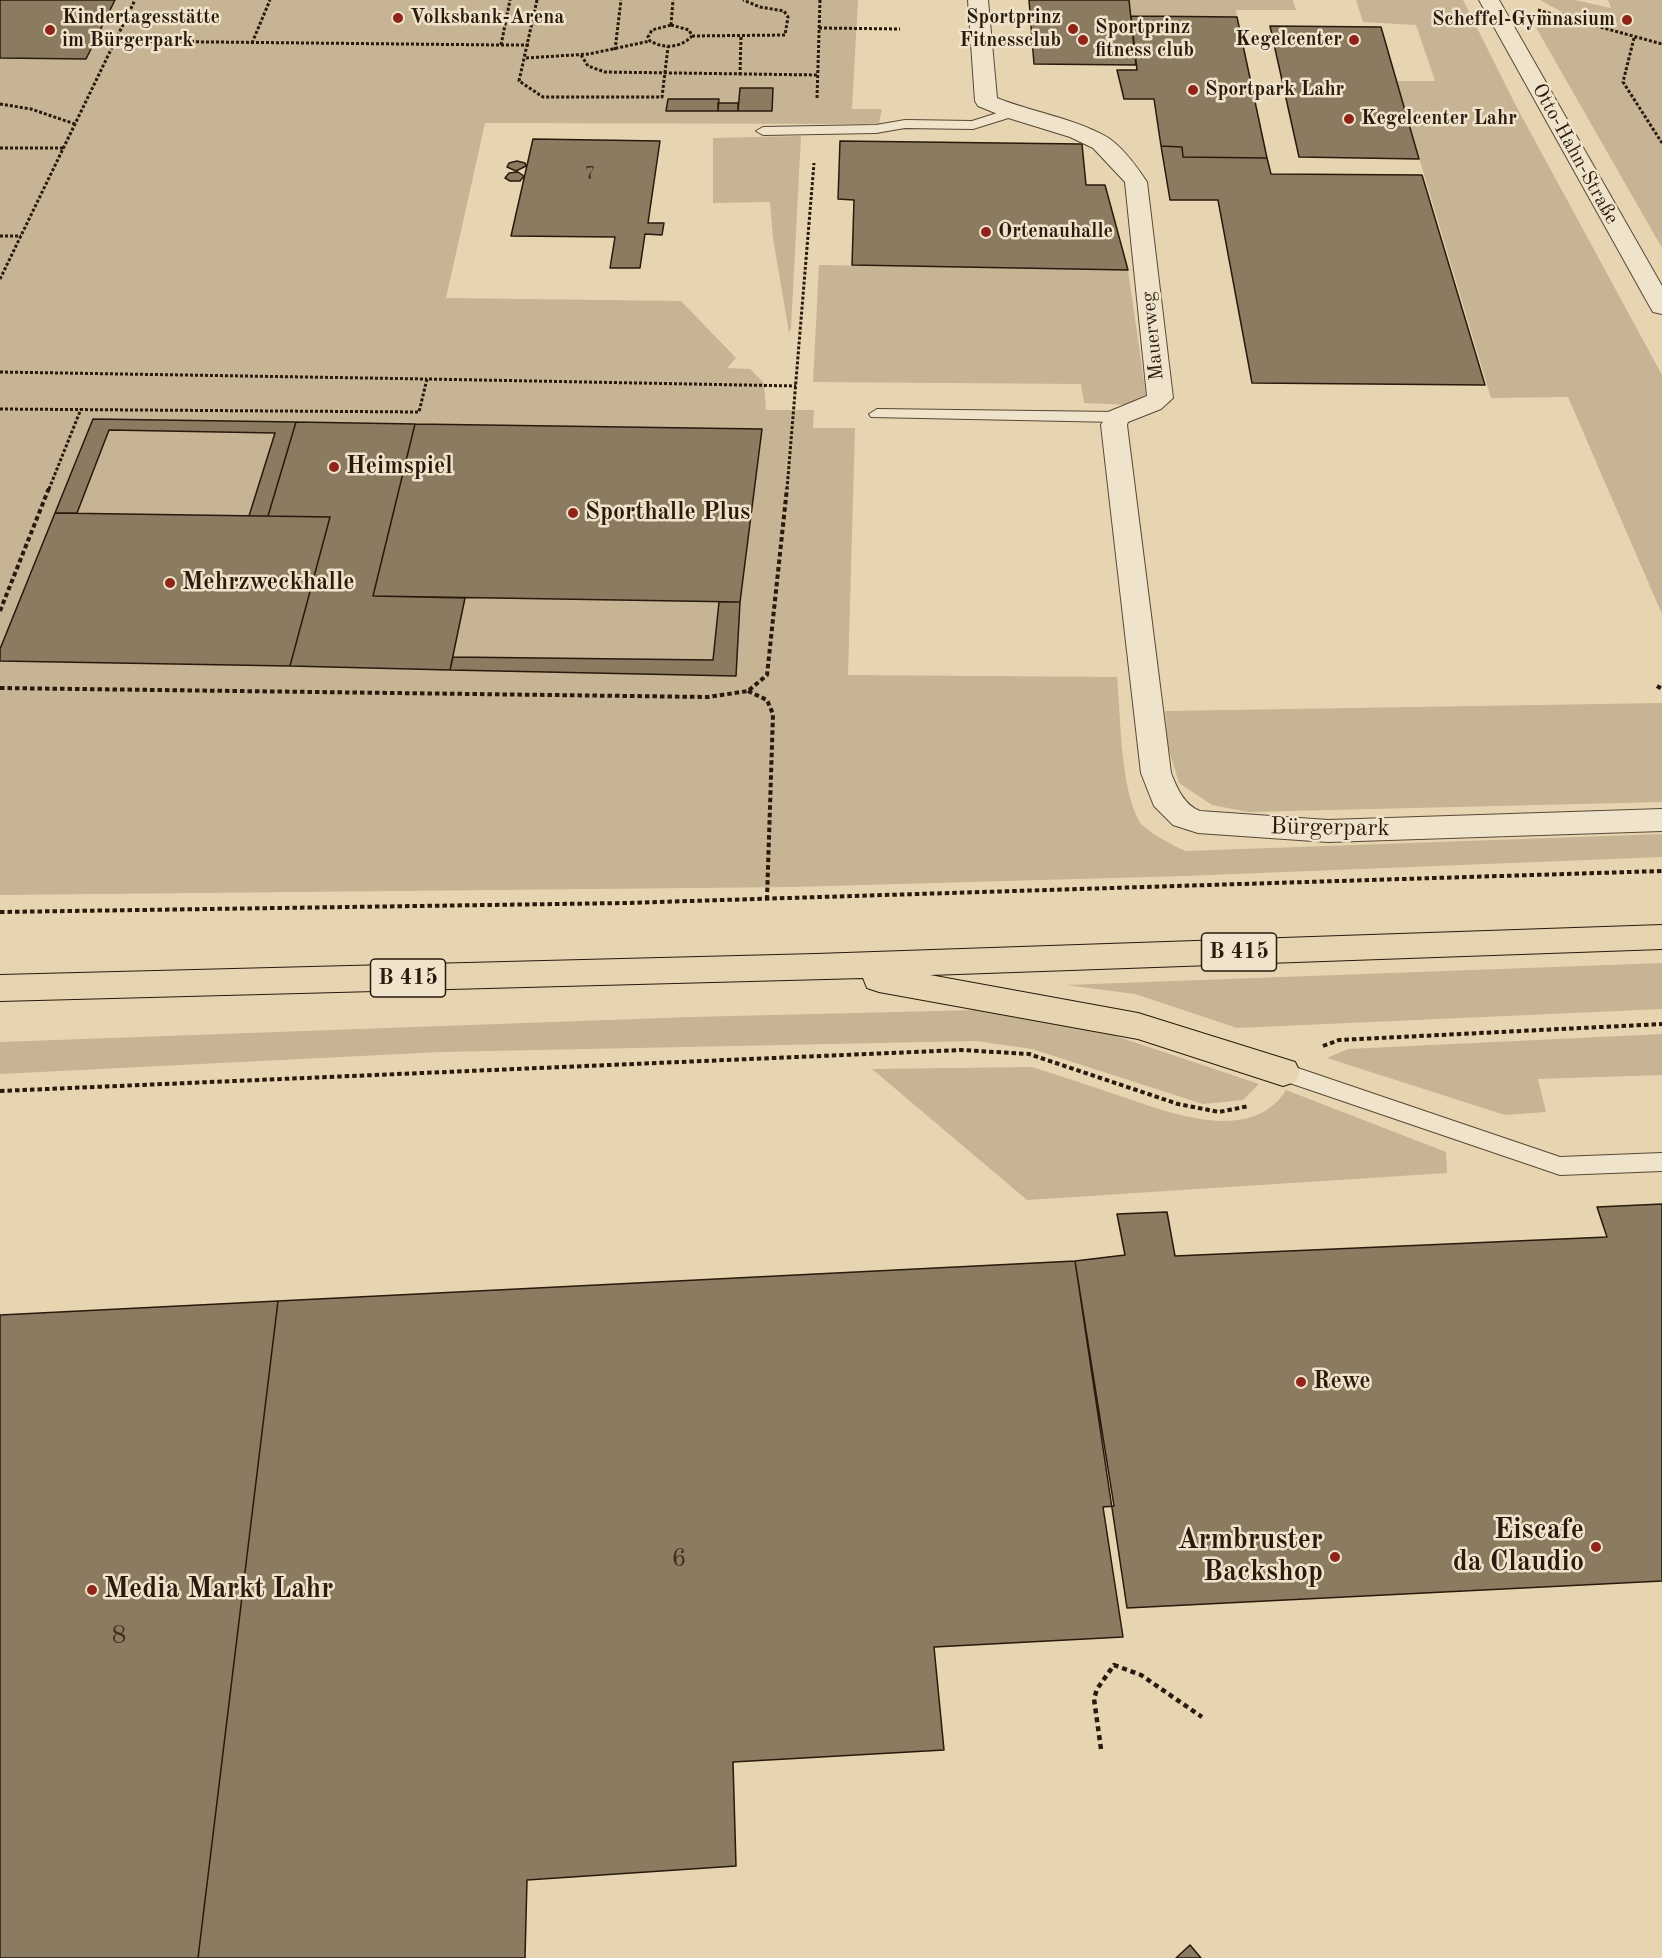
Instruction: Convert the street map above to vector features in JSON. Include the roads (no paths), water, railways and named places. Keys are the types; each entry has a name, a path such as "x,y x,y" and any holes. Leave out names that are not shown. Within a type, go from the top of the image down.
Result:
{"main road":[{"name":"B 415","path":"0,988 816,967 1662,937"},
{"path":"816,967 1138,1026 1283,1072"}],"street":[{"name":"Mauerweg","path":"978,0 986,100 1013,112 1078,132 1101,143 1136,182 1160,398 1152,404 1117,417"},
{"name":"Otto-Hahn-Straße","path":"1489,0 1662,308"},
{"name":"Bürgerpark","path":"1117,417 1114,426 1119,482 1142,641 1156,773 1165,798 1184,817 1214,824 1328,831 1662,820"}],"lane":[{"path":"763,130 876,129 905,124 972,125 1013,112"},
{"path":"877,414 1117,417"},
{"path":"1283,1072 1560,1166 1662,1162"}],"place":[{"name":"Volksbank-Arena","path":"398,18"},
{"name":"Scheffel-Gymnasium","path":"1627,20"},
{"name":"Sportprinz Fitnessclub","path":"1073,29"},
{"name":"Kindertagesstätte im Bürgerpark","path":"50,30"},
{"name":"Sportprinz fitness club","path":"1083,40"},
{"name":"Kegelcenter","path":"1354,40"},
{"name":"Sportpark Lahr","path":"1193,90"},
{"name":"Kegelcenter Lahr","path":"1349,119"},
{"name":"Ortenauhalle","path":"986,232"},
{"name":"Heimspiel","path":"334,467"},
{"name":"Sporthalle Plus","path":"573,513"},
{"name":"Mehrzweckhalle","path":"170,583"},
{"name":"Rewe","path":"1301,1382"},
{"name":"Eiscafe da Claudio","path":"1596,1547"},
{"name":"Armbruster Backshop","path":"1335,1557"},
{"name":"Media Markt Lahr","path":"92,1590"}]}
